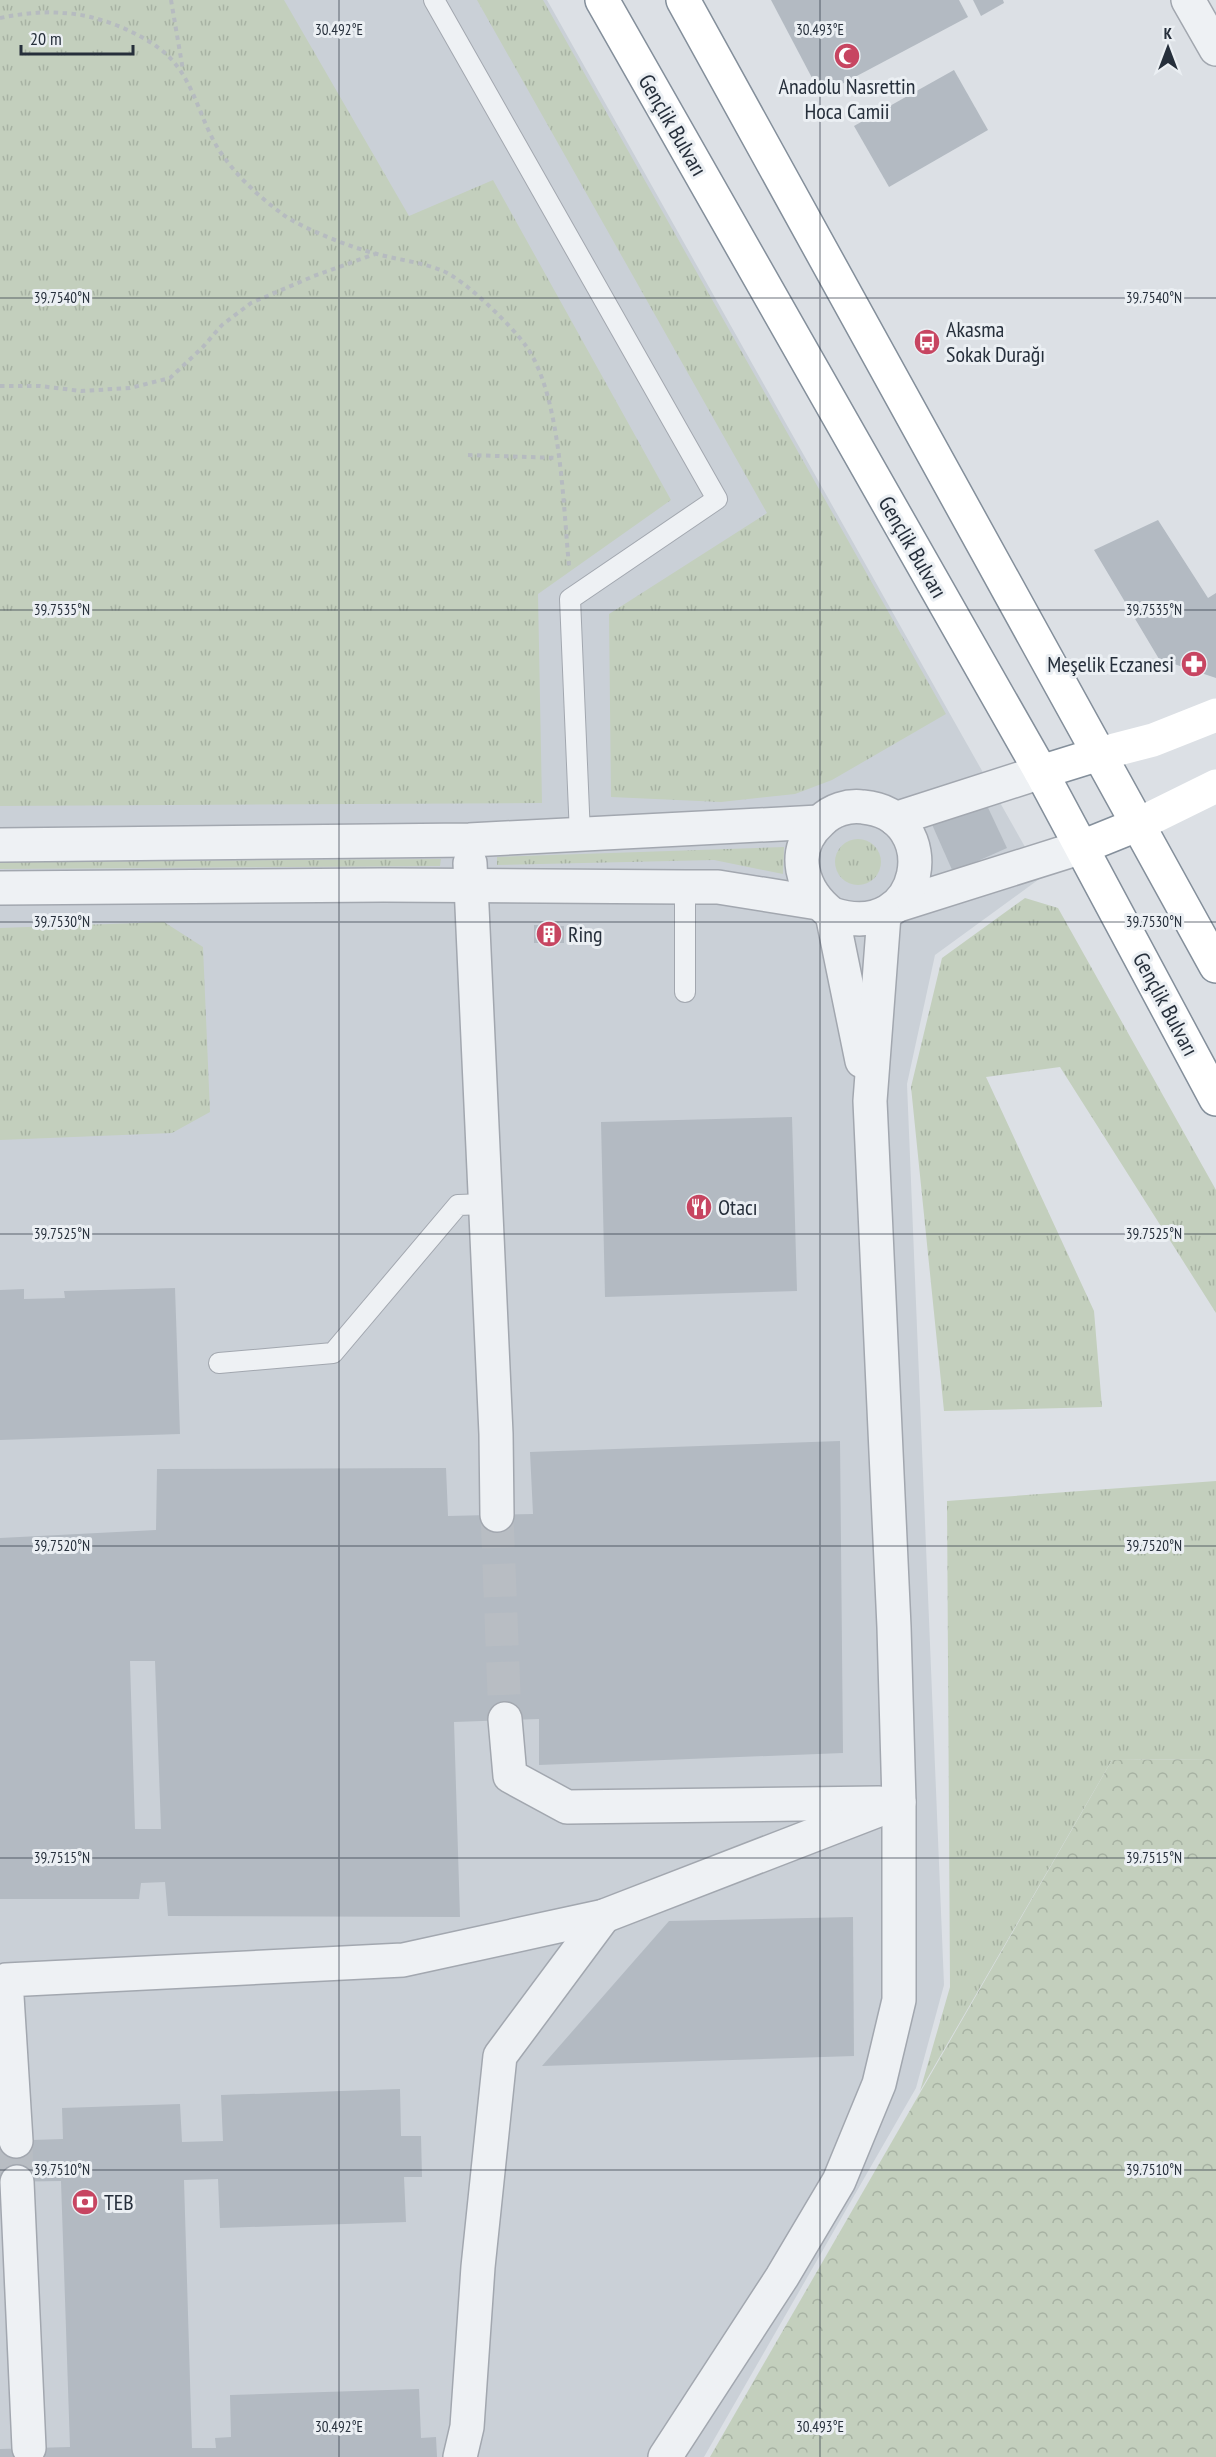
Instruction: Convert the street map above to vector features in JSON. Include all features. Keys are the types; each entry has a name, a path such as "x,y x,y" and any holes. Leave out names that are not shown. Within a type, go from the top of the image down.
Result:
{"main road":[{"name":"Gençlik Bulvarı","path":"602,0 1041,772 1216,1100"},
{"path":"683,0 1216,966"},
{"path":"1041,772 1153,740 1216,715"},
{"path":"1082,847 1138,824 1216,786"}],"street":[{"path":"1188,0 1216,49"},
{"path":"895,819 1041,772"},
{"path":"665,2457 782,2277 839,2181 879,2085 899,2000 899,1802 894,1627 870,1101 891,910 910,889 916,871 915,852 908,834 895,819 870,807 856,806 830,814 819,822 808,837 802,854 802,872 808,889 825,909 870,1101"},
{"path":"0,845 469,840 819,822"},
{"path":"469,840 496,1434 497,1515"},
{"path":"0,888 718,887 825,909 849,920 867,920 1082,847"},
{"path":"505,1719 510,1776 567,1807 899,1802"},
{"path":"16,2141 6,1980 403,1960 604,1916 899,1802"},
{"path":"460,2457 467,2427 478,2267 500,2056 604,1916"},
{"path":"17,2182 28,2448"}],"lane":[{"path":"434,0 717,498 570,599 580,835"},
{"path":"685,887 685,992"},
{"path":"219,1363 333,1353 458,1205 485,1204"}],"path":[{"path":"171,0 183,72 217,147 259,195 284,215 313,230 375,254 443,271 485,303 525,345 541,371 550,399 569,566 570,599"},
{"path":"0,18 64,12 100,20 134,34 160,49 183,72"},
{"path":"0,386 40,386 81,391 130,388 170,378 202,348 222,325 252,303 314,276 375,254"},
{"path":"468,455 558,458"}],"shaded area":[{"path":"0,0 547,0 1042,877 935,955 907,1084 944,1985 916,2088 704,2457 0,2457"}],"green space":[{"path":"0,0 284,0 409,216 493,180 671,500 538,594 542,803 0,806"},
{"path":"477,0 543,0 946,714 832,780 795,794 721,802 611,797 609,614 767,513"},
{"path":"858,839 874,846 881,862 874,878 858,885 842,878 835,862 842,846"},
{"path":"784,847 783,874 714,860 497,865 497,857"},
{"path":"441,859 440,866 0,869 0,862"},
{"path":"1025,898 1058,908 1216,1190 1216,1313 1060,1067 986,1077 1094,1311 1102,1407 944,1411 911,1087 942,958"},
{"path":"164,922 203,947 210,1112 172,1133 0,1140 0,928"},
{"path":"1216,1481 1216,1759 1112,1760 920,2091 950,1987 947,1501"},
{"path":"1216,1759 1216,2457 710,2457 1112,1760"}],"building":[{"name":"Anadolu Nasrettin Hoca Camii","path":"771,0 959,0 968,17 821,95"},
{"path":"973,0 1003,0 1004,3 981,16"},
{"path":"954,70 988,130 889,187 854,126"},
{"path":"1158,520 1208,598 1216,593 1216,678 1159,659 1094,550"},
{"path":"983,797 1007,848 953,872 930,820"},
{"name":"Ring","path":"534,925 564,926 564,943 534,943"},
{"name":"Otacı","path":"792,1117 797,1291 605,1297 601,1122"},
{"path":"175,1288 180,1434 0,1440 0,1290 24,1289 24,1299 65,1298 64,1291"},
{"path":"840,1441 843,1753 539,1765 539,1719 454,1722 460,1917 168,1916 165,1882 141,1883 139,1899 0,1899 0,1538 156,1530 157,1469 446,1468 448,1516 533,1514 530,1452","holes":["130,1661 155,1661 161,1829 135,1829"]},
{"path":"853,1917 854,2056 542,2066 669,1921"},
{"path":"400,2089 401,2136 421,2136 422,2177 404,2177 406,2222 220,2228 218,2179 184,2180 192,2448 216,2448 215,2438 231,2437 230,2395 419,2389 421,2438 436,2437 437,2457 0,2457 0,2449 70,2447 61,2181 0,2182 0,2141 63,2139 62,2108 180,2104 182,2142 223,2141 221,2095"}],"tunnel":[{"path":"497,1515 505,1719"},
{"path":"16,2141 17,2182"}],"place":[{"name":"Anadolu Nasrettin Hoca Camii","path":"847,56"},
{"name":"Akasma Sokak Durağı","path":"927,342"},
{"name":"Meşelik Eczanesi","path":"1194,664"},
{"name":"Ring","path":"549,934"},
{"name":"Otacı","path":"699,1207"},
{"name":"TEB","path":"85,2202"}]}
